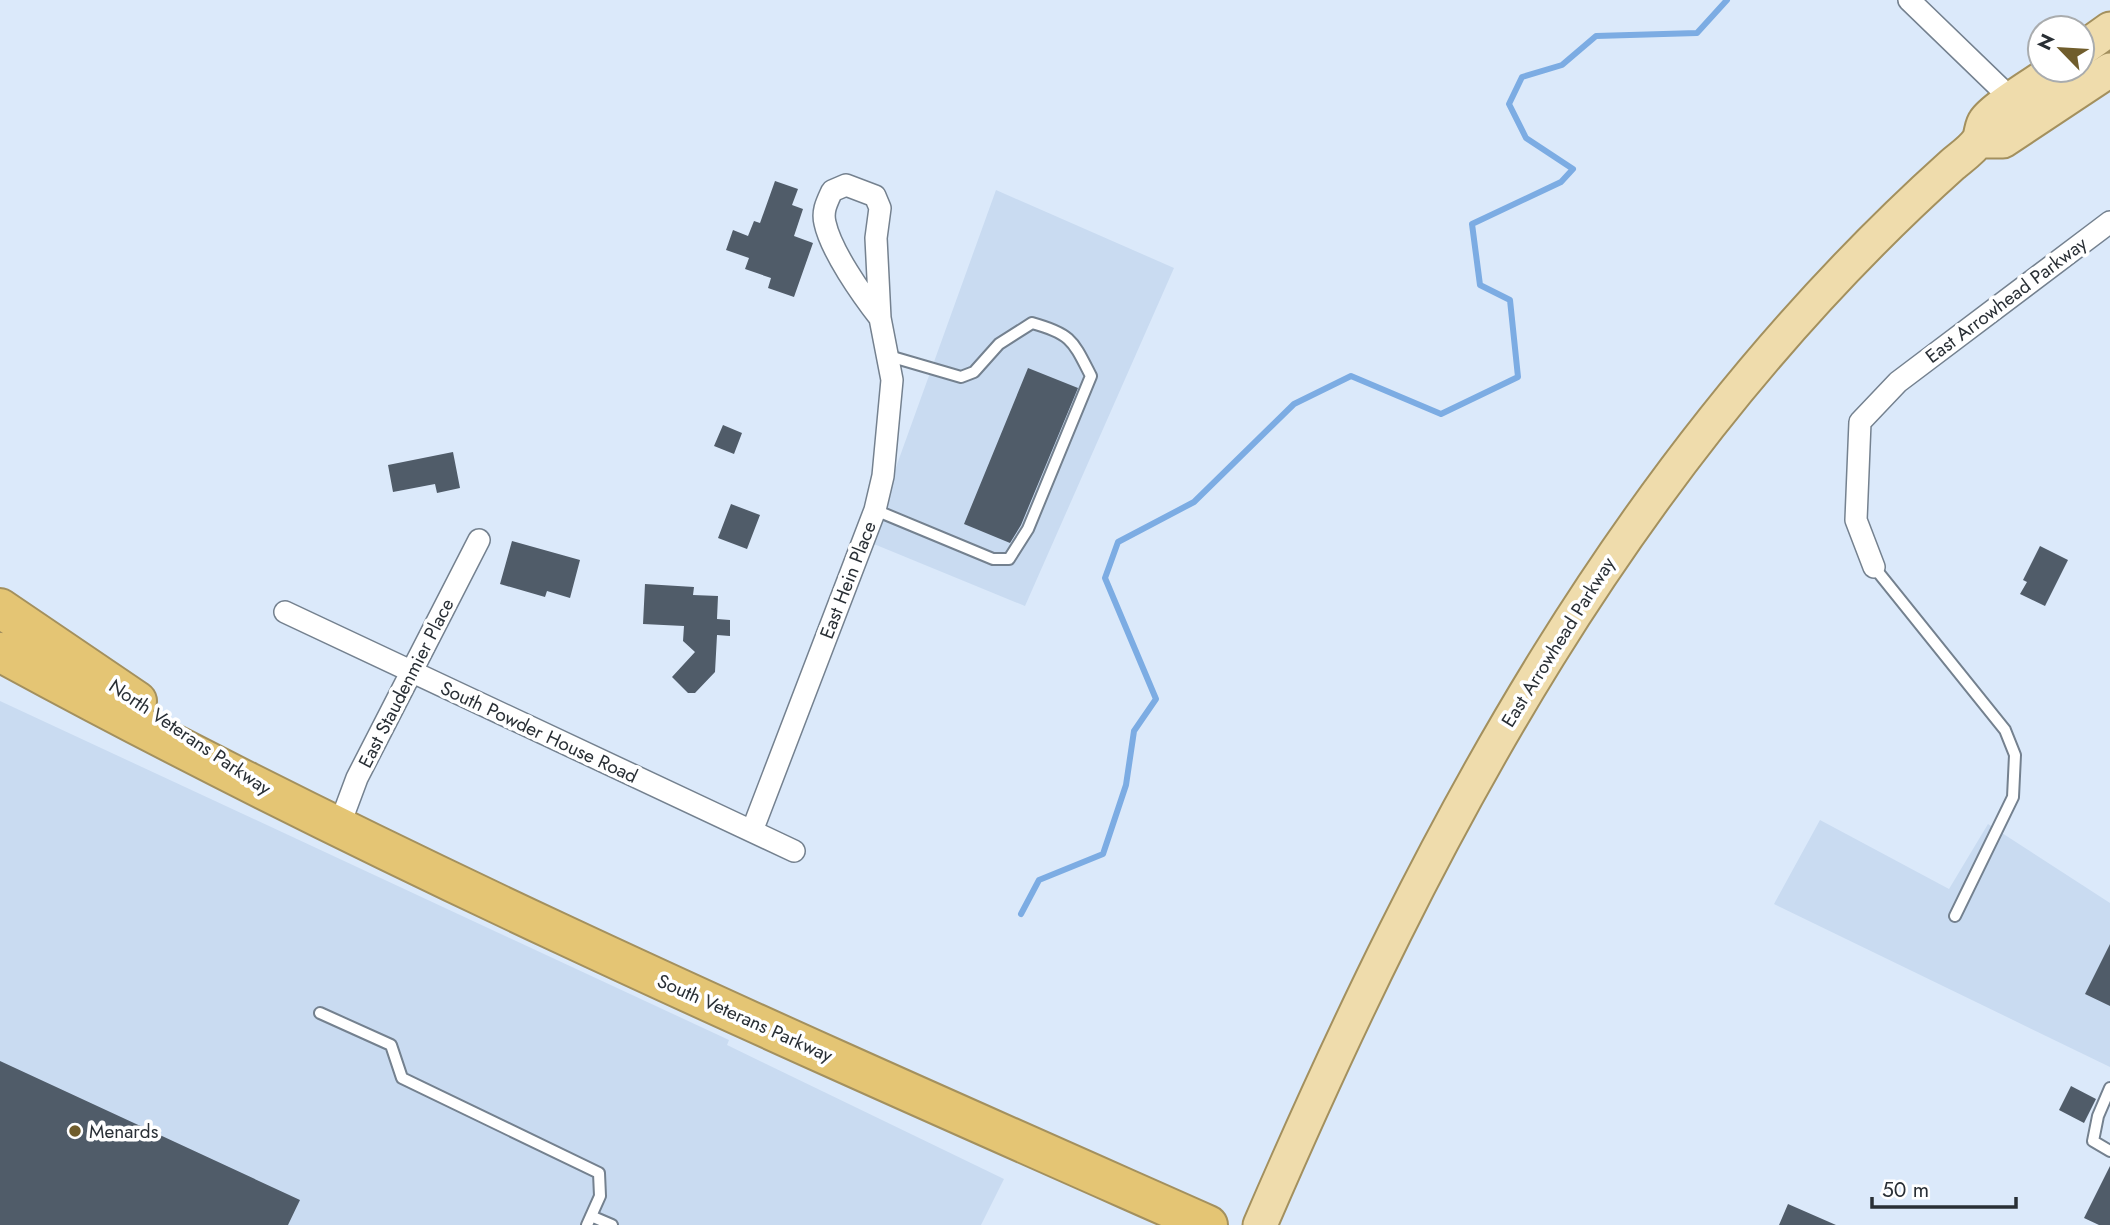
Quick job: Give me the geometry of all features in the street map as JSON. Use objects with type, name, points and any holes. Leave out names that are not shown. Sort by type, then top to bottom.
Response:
[{"type":"highway","name":"North Veterans Parkway","points":[[0,608],[286,803]]},
{"type":"highway","name":"North Veterans Parkway","points":[[0,652],[286,803]]},
{"type":"highway","name":"South Veterans Parkway","points":[[286,803],[540,926],[1208,1225]]},
{"type":"main road","name":"East Arrowhead Parkway","points":[[2019,114],[2110,70]]},
{"type":"main road","name":"East Arrowhead Parkway","points":[[1260,1225],[1401,919],[1463,797],[1609,561],[1696,440],[1779,338],[1885,225],[1978,141],[2003,141],[2019,114],[2043,84]]},
{"type":"street","points":[[1909,0],[2019,114]]},
{"type":"street","name":"East Hein Place","points":[[752,831],[875,510],[883,476],[892,380],[880,318],[876,238],[880,208],[875,196],[846,185],[832,191],[824,208],[825,223],[858,290],[880,318]]},
{"type":"street","name":"East Arrowhead Parkway","points":[[1874,567],[1856,520],[1860,422],[1898,382],[2110,222]]},
{"type":"street","name":"East Staudenmier Place","points":[[338,829],[357,778],[479,540]]},
{"type":"street","name":"South Powder House Road","points":[[285,612],[794,851]]},
{"type":"lane","points":[[875,510],[993,559],[1009,559],[1028,529],[1091,376],[1073,341],[1053,329],[1032,323],[999,344],[974,372],[961,377],[888,356]]},
{"type":"lane","points":[[1874,567],[2005,730],[2015,755],[2014,797],[1955,916]]},
{"type":"lane","points":[[320,1013],[391,1045],[402,1078],[599,1173],[600,1196],[589,1220],[612,1225]]},
{"type":"lane","points":[[2110,1088],[2098,1116],[2094,1141],[2110,1151]]},
{"type":"shaded area","points":[[996,190],[1174,268],[1025,606],[869,542]]},
{"type":"shaded area","points":[[0,701],[729,1040],[727,1045],[1004,1179],[981,1225],[0,1225]]},
{"type":"shaded area","points":[[1820,820],[1949,889],[1988,824],[2110,903],[2110,1067],[1774,904]]},
{"type":"building","points":[[775,181],[798,189],[792,205],[803,209],[794,236],[813,243],[794,297],[768,288],[771,278],[745,269],[749,258],[726,250],[733,230],[748,236],[754,221],[760,223]]},
{"type":"building","points":[[1028,368],[1078,388],[1021,525],[1010,543],[964,524]]},
{"type":"building","points":[[723,425],[742,433],[734,454],[714,446]]},
{"type":"building","points":[[453,452],[460,488],[437,493],[435,484],[393,492],[388,465]]},
{"type":"building","points":[[731,504],[760,515],[747,549],[718,538]]},
{"type":"building","points":[[512,541],[580,560],[570,598],[547,591],[545,597],[500,584]]},
{"type":"building","points":[[2040,546],[2068,560],[2045,606],[2020,594],[2027,582],[2023,580]]},
{"type":"building","points":[[645,584],[694,587],[693,595],[718,596],[717,619],[730,620],[730,636],[717,635],[715,672],[695,693],[688,693],[672,677],[695,652],[683,641],[684,626],[643,624]]},
{"type":"building","points":[[2110,944],[2110,1006],[2085,994]]},
{"type":"building","name":"Menards","points":[[0,1061],[300,1200],[288,1225],[0,1225]]},
{"type":"building","points":[[2071,1086],[2096,1099],[2084,1123],[2059,1110]]},
{"type":"building","points":[[2110,1166],[2110,1225],[2099,1225],[2084,1218]]},
{"type":"building","points":[[1788,1204],[1836,1225],[1779,1225]]},
{"type":"waterway","points":[[1021,914],[1039,880],[1103,854],[1126,785],[1134,731],[1156,699],[1105,578],[1118,542],[1194,502],[1294,404],[1351,376],[1441,414],[1518,377],[1510,300],[1480,285],[1472,224],[1561,182],[1573,169],[1526,138],[1509,104],[1522,77],[1562,65],[1596,36],[1697,33],[1727,0]]},
{"type":"place","name":"Menards","points":[[75,1131]]}]
